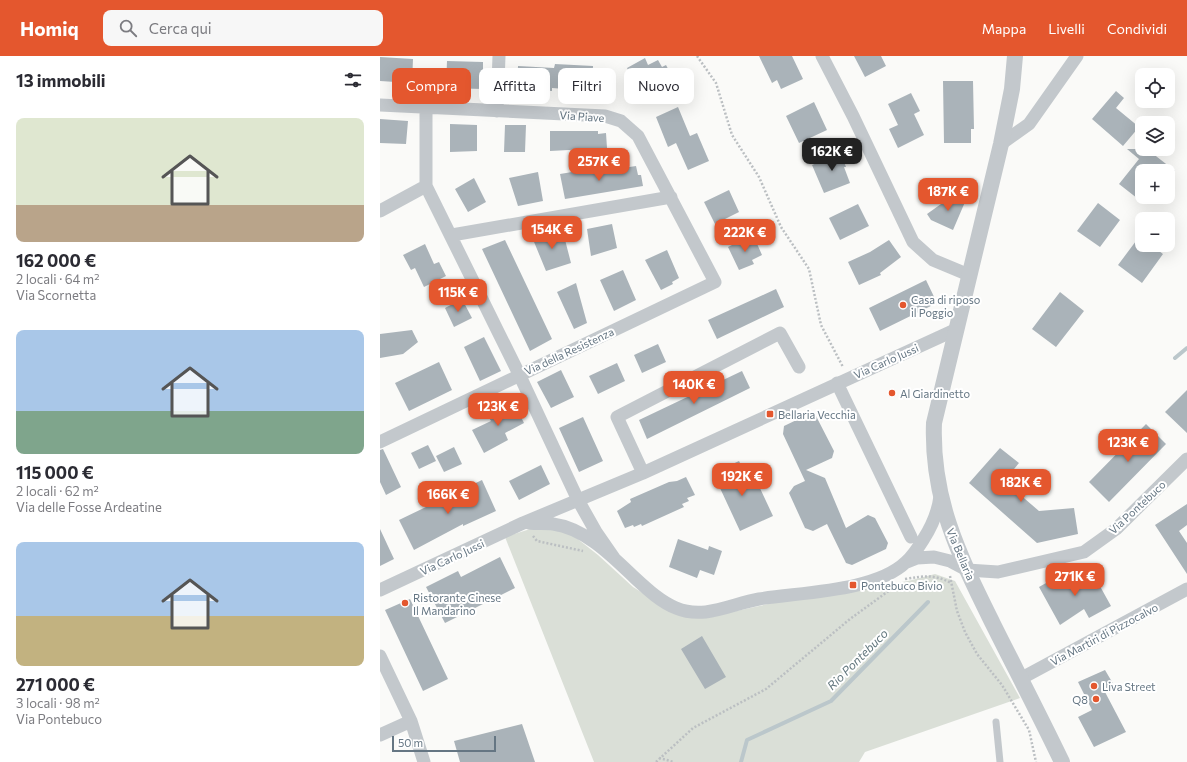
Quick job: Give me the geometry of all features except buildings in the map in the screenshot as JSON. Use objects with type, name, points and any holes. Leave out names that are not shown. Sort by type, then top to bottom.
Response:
[{"type":"street","points":[[497,111],[499,56]]},
{"type":"street","points":[[822,56],[853,116],[913,242],[933,260],[970,275]]},
{"type":"street","points":[[955,330],[970,275],[1001,144],[1012,89],[1015,56]]},
{"type":"street","points":[[1001,144],[1029,124],[1077,56]]},
{"type":"street","name":"Via Piave","points":[[380,104],[604,116],[621,122],[638,136],[715,282]]},
{"type":"street","points":[[426,107],[426,186],[519,374],[578,500]]},
{"type":"street","points":[[380,211],[426,186]]},
{"type":"street","points":[[452,236],[671,197]]},
{"type":"street","name":"Via della Resistenza","points":[[380,442],[519,374],[715,282]]},
{"type":"street","name":"Via Carlo Jussi","points":[[380,590],[523,523],[643,473],[955,330]]},
{"type":"street","name":"Via Bellaria","points":[[955,330],[934,423],[934,453],[940,496],[954,541],[967,570],[1062,762]]},
{"type":"street","points":[[643,473],[617,417],[780,333],[799,367]]},
{"type":"street","points":[[842,381],[911,537]]},
{"type":"street","name":"Via Pontebuco","points":[[967,570],[998,572],[1084,552],[1116,529],[1187,459]]},
{"type":"street","name":"Via Carlo Jussi","points":[[907,562],[931,527],[937,513],[940,496]]},
{"type":"street","name":"Via Carlo Jussi","points":[[578,500],[596,532],[614,558]]},
{"type":"street","name":"Via Carlo Jussi","points":[[523,523],[555,524],[582,534],[614,558],[662,600],[677,608],[694,612],[708,613],[755,600],[871,582],[917,558],[934,557],[950,561],[967,570]]},
{"type":"street","name":"Via Martiri di Pizzocalvo","points":[[1020,679],[1187,589]]},
{"type":"street","points":[[380,656],[412,721],[424,762]]},
{"type":"street","points":[[380,735],[412,721]]},
{"type":"lane","points":[[996,722],[1000,762]]},
{"type":"path","points":[[697,56],[716,83],[732,135],[759,176],[781,226],[809,268],[821,325],[842,381]]},
{"type":"path","points":[[523,523],[537,541],[583,551],[589,556]]},
{"type":"path","points":[[904,580],[928,575],[951,583]]},
{"type":"path","points":[[950,576],[957,611],[965,632],[977,654],[1002,685],[1029,730],[1036,762]]},
{"type":"path","points":[[656,762],[693,728],[766,689],[850,619],[898,584]]},
{"type":"path","points":[[659,758],[674,762]]},
{"type":"shaded area","points":[[546,524],[570,533],[598,555],[633,587],[659,603],[713,616],[782,601],[908,581],[935,574],[955,581],[1020,698],[865,752],[859,762],[594,762],[505,537]]},
{"type":"waterway","name":"Rio Pontebuco","points":[[1175,358],[1187,348]]},
{"type":"waterway","name":"Rio Pontebuco","points":[[741,762],[747,740],[831,701],[928,602]]},
{"type":"place","name":"Casa di riposo il Poggio","points":[[903,305]]},
{"type":"place","name":"Al Giardinetto","points":[[892,393]]},
{"type":"place","name":"Bellaria Vecchia","points":[[770,414]]},
{"type":"place","name":"Pontebuco Bivio","points":[[853,585]]},
{"type":"place","name":"Ristorante Cinese Il Mandarino","points":[[405,603]]},
{"type":"place","name":"Liva Street","points":[[1094,686]]},
{"type":"place","name":"Q8","points":[[1096,699]]}]
